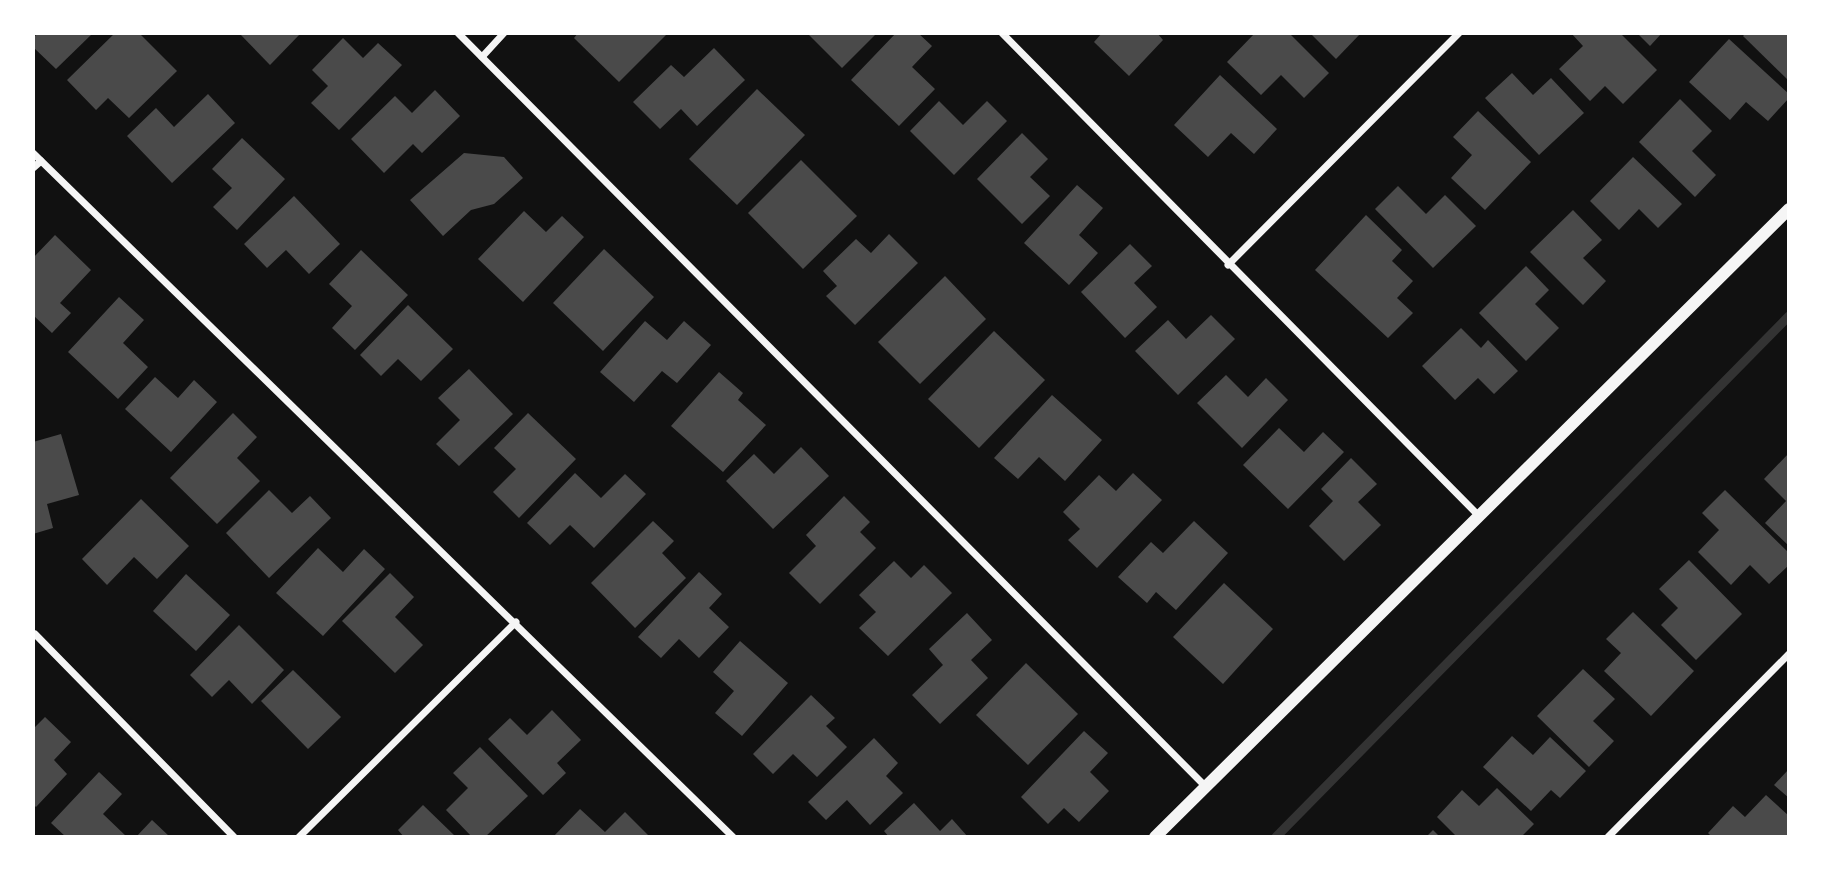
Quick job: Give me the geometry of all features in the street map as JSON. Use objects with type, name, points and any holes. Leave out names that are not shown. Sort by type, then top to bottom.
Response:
[{"type":"street","points":[[458,33],[1205,786]]},
{"type":"street","points":[[482,57],[504,33]]},
{"type":"street","points":[[1002,33],[1228,265],[1479,516]]},
{"type":"street","points":[[1228,265],[1459,33]]},
{"type":"street","points":[[33,153],[516,622],[733,837]]},
{"type":"street","points":[[33,169],[41,161]]},
{"type":"street","points":[[1155,837],[1789,209]]},
{"type":"street","points":[[299,837],[516,622]]},
{"type":"street","points":[[35,634],[233,837]]},
{"type":"street","points":[[1608,837],[1789,654]]},
{"type":"building","points":[[38,33],[93,33],[56,69],[33,47],[33,38]]},
{"type":"building","points":[[115,33],[139,33],[177,71],[129,118],[108,98],[96,110],[67,80]]},
{"type":"building","points":[[239,33],[301,33],[270,65]]},
{"type":"building","points":[[578,33],[668,33],[619,82],[574,38]]},
{"type":"building","points":[[807,33],[877,33],[842,68]]},
{"type":"building","points":[[896,33],[918,33],[932,46],[912,67],[935,89],[899,126],[851,80]]},
{"type":"building","points":[[1102,33],[1157,33],[1163,40],[1129,76],[1094,42]]},
{"type":"building","points":[[1255,33],[1289,33],[1329,73],[1304,98],[1281,75],[1261,95],[1227,62]]},
{"type":"building","points":[[1310,33],[1361,33],[1336,59]]},
{"type":"building","points":[[1571,33],[1620,33],[1657,70],[1623,104],[1605,86],[1590,101],[1559,69],[1583,46]]},
{"type":"building","points":[[1637,33],[1662,33],[1650,46]]},
{"type":"building","points":[[1746,33],[1789,33],[1789,81],[1743,36]]},
{"type":"building","points":[[343,38],[363,58],[378,43],[402,65],[339,130],[311,103],[328,86],[312,70]]},
{"type":"building","points":[[1729,39],[1789,94],[1789,98],[1768,121],[1746,102],[1730,120],[1689,82]]},
{"type":"building","points":[[714,48],[745,80],[697,126],[681,109],[660,129],[633,102],[671,65],[684,77]]},
{"type":"building","points":[[1512,73],[1533,95],[1551,78],[1584,113],[1539,155],[1485,98]]},
{"type":"building","points":[[1220,75],[1277,129],[1254,154],[1231,133],[1208,157],[1174,125]]},
{"type":"building","points":[[757,89],[805,135],[737,205],[689,159]]},
{"type":"building","points":[[435,90],[460,116],[422,153],[413,144],[384,173],[351,139],[395,96],[412,113]]},
{"type":"building","points":[[208,94],[235,123],[172,183],[127,136],[156,108],[174,127]]},
{"type":"building","points":[[1680,99],[1712,131],[1692,151],[1716,175],[1695,197],[1639,142]]},
{"type":"building","points":[[939,101],[963,125],[987,101],[1007,121],[954,175],[910,131]]},
{"type":"building","points":[[1478,111],[1531,162],[1485,210],[1451,178],[1472,155],[1453,137]]},
{"type":"building","points":[[1022,133],[1048,159],[1030,177],[1050,196],[1022,224],[977,179]]},
{"type":"building","points":[[242,138],[285,179],[237,230],[213,207],[232,188],[212,169]]},
{"type":"building","points":[[464,153],[504,157],[523,178],[494,204],[471,210],[443,236],[410,200]]},
{"type":"building","points":[[1633,157],[1682,204],[1658,228],[1639,209],[1619,230],[1590,201]]},
{"type":"building","points":[[801,160],[857,216],[803,269],[748,213]]},
{"type":"building","points":[[1077,185],[1103,208],[1079,235],[1098,253],[1069,285],[1024,243]]},
{"type":"building","points":[[1398,186],[1426,214],[1445,195],[1476,226],[1433,268],[1375,209]]},
{"type":"building","points":[[294,196],[340,244],[309,274],[286,250],[267,268],[244,244]]},
{"type":"building","points":[[1573,210],[1602,240],[1583,258],[1606,281],[1583,305],[1530,252]]},
{"type":"building","points":[[524,211],[546,232],[562,216],[584,237],[523,302],[478,259]]},
{"type":"building","points":[[1366,215],[1402,250],[1392,261],[1413,281],[1397,298],[1413,313],[1388,338],[1315,270]]},
{"type":"building","points":[[889,234],[918,263],[855,325],[826,296],[837,286],[823,271],[856,239],[871,253]]},
{"type":"building","points":[[55,235],[91,270],[60,303],[71,313],[52,333],[33,315],[33,258]]},
{"type":"building","points":[[1130,244],[1152,266],[1134,283],[1157,307],[1125,338],[1081,292]]},
{"type":"building","points":[[604,249],[654,297],[603,351],[553,303]]},
{"type":"building","points":[[361,250],[408,295],[355,350],[332,328],[352,306],[329,284]]},
{"type":"building","points":[[1526,266],[1549,290],[1535,304],[1559,328],[1526,361],[1479,313]]},
{"type":"building","points":[[945,276],[986,319],[920,384],[878,342]]},
{"type":"building","points":[[119,297],[144,320],[123,343],[148,367],[118,399],[68,352]]},
{"type":"building","points":[[408,305],[453,349],[421,381],[398,359],[381,376],[360,355]]},
{"type":"building","points":[[1211,315],[1235,339],[1178,395],[1135,351],[1168,320],[1186,339]]},
{"type":"building","points":[[645,321],[667,340],[684,321],[711,345],[677,383],[662,371],[634,402],[600,372]]},
{"type":"building","points":[[1461,328],[1481,348],[1488,340],[1518,371],[1494,394],[1478,378],[1455,400],[1422,366]]},
{"type":"building","points":[[994,331],[1045,380],[979,448],[928,399]]},
{"type":"building","points":[[469,369],[513,414],[459,466],[436,444],[460,420],[438,398]]},
{"type":"building","points":[[719,372],[743,393],[738,400],[766,425],[723,472],[671,426]]},
{"type":"building","points":[[1226,375],[1248,397],[1266,378],[1288,400],[1242,448],[1197,403]]},
{"type":"building","points":[[155,377],[178,398],[194,380],[217,402],[171,452],[125,409]]},
{"type":"building","points":[[1052,395],[1102,440],[1065,481],[1039,457],[1018,479],[994,458]]},
{"type":"building","points":[[233,413],[257,437],[237,458],[260,481],[217,524],[170,478]]},
{"type":"building","points":[[528,413],[576,459],[519,518],[493,492],[516,469],[494,448]]},
{"type":"building","points":[[1279,428],[1304,452],[1323,432],[1344,452],[1288,509],[1243,465]]},
{"type":"building","points":[[61,434],[79,495],[47,504],[53,528],[33,534],[33,442]]},
{"type":"building","points":[[801,447],[829,476],[773,529],[726,481],[754,454],[774,474]]},
{"type":"building","points":[[1789,453],[1789,546],[1765,523],[1786,501],[1764,479]]},
{"type":"building","points":[[1351,458],[1377,484],[1358,502],[1381,525],[1344,561],[1309,526],[1333,501],[1321,489]]},
{"type":"building","points":[[575,473],[601,498],[625,474],[646,494],[594,548],[570,525],[550,545],[527,523]]},
{"type":"building","points":[[1133,473],[1162,500],[1097,568],[1068,540],[1080,529],[1063,512],[1099,475],[1116,491]]},
{"type":"building","points":[[269,490],[292,513],[310,496],[331,518],[269,578],[226,533]]},
{"type":"building","points":[[1725,490],[1789,553],[1789,565],[1769,584],[1750,565],[1731,585],[1698,552],[1719,530],[1702,513]]},
{"type":"building","points":[[844,496],[870,522],[860,532],[876,548],[820,604],[789,573],[816,546],[806,535]]},
{"type":"building","points":[[141,499],[189,546],[157,579],[134,557],[107,585],[82,559]]},
{"type":"building","points":[[653,521],[674,541],[662,553],[686,578],[635,628],[591,583]]},
{"type":"building","points":[[1194,521],[1228,553],[1176,610],[1156,592],[1147,603],[1118,577],[1151,542],[1163,553]]},
{"type":"building","points":[[318,548],[343,572],[364,549],[385,569],[323,636],[276,593]]},
{"type":"building","points":[[1689,560],[1742,614],[1696,660],[1661,625],[1678,608],[1659,589]]},
{"type":"building","points":[[894,561],[911,578],[924,565],[952,593],[888,656],[859,628],[876,612],[859,595]]},
{"type":"building","points":[[699,572],[722,594],[709,608],[729,627],[699,658],[679,639],[661,658],[638,637]]},
{"type":"building","points":[[390,573],[414,597],[395,617],[423,645],[395,673],[342,621]]},
{"type":"building","points":[[186,574],[230,615],[196,651],[153,611]]},
{"type":"building","points":[[1224,583],[1273,629],[1223,684],[1173,637]]},
{"type":"building","points":[[1633,612],[1694,671],[1651,716],[1604,671],[1621,653],[1606,639]]},
{"type":"building","points":[[967,613],[992,640],[971,660],[988,678],[940,724],[912,695],[943,665],[929,649]]},
{"type":"building","points":[[239,625],[284,670],[252,704],[229,680],[212,697],[190,675]]},
{"type":"building","points":[[740,641],[788,683],[742,736],[715,713],[734,691],[713,672]]},
{"type":"building","points":[[1026,663],[1078,714],[1028,765],[976,715]]},
{"type":"building","points":[[1583,669],[1615,699],[1593,721],[1614,741],[1589,767],[1537,716]]},
{"type":"building","points":[[293,670],[341,717],[308,749],[261,701]]},
{"type":"building","points":[[811,695],[835,718],[826,726],[847,747],[817,777],[793,754],[773,774],[753,754]]},
{"type":"building","points":[[552,710],[581,740],[557,763],[566,773],[543,795],[488,739],[510,718],[527,735]]},
{"type":"building","points":[[45,717],[71,742],[54,760],[67,774],[36,807],[33,804],[33,729]]},
{"type":"building","points":[[1084,731],[1108,753],[1090,772],[1109,791],[1079,822],[1064,808],[1048,824],[1021,797]]},
{"type":"building","points":[[1512,736],[1533,755],[1550,737],[1586,771],[1560,798],[1551,790],[1531,811],[1483,767]]},
{"type":"building","points":[[874,738],[898,763],[886,776],[903,793],[870,825],[847,800],[826,820],[808,802]]},
{"type":"building","points":[[480,747],[528,796],[485,837],[472,837],[446,810],[468,788],[453,773]]},
{"type":"building","points":[[1789,769],[1789,798],[1774,785]]},
{"type":"building","points":[[99,772],[122,794],[103,814],[127,837],[66,837],[51,823]]},
{"type":"building","points":[[1497,788],[1534,824],[1521,837],[1457,837],[1437,817],[1462,790],[1479,806]]},
{"type":"building","points":[[1766,795],[1789,816],[1789,837],[1712,837],[1708,833],[1733,806],[1745,817]]},
{"type":"building","points":[[914,803],[940,831],[952,819],[968,837],[889,837],[884,831]]},
{"type":"building","points":[[423,805],[456,837],[404,837],[398,830]]},
{"type":"building","points":[[580,809],[605,832],[625,812],[650,837],[553,837]]},
{"type":"building","points":[[152,820],[170,837],[136,837]]},
{"type":"building","points":[[1433,830],[1440,837],[1426,837]]},
{"type":"waterway","points":[[1276,837],[1789,316]]}]
